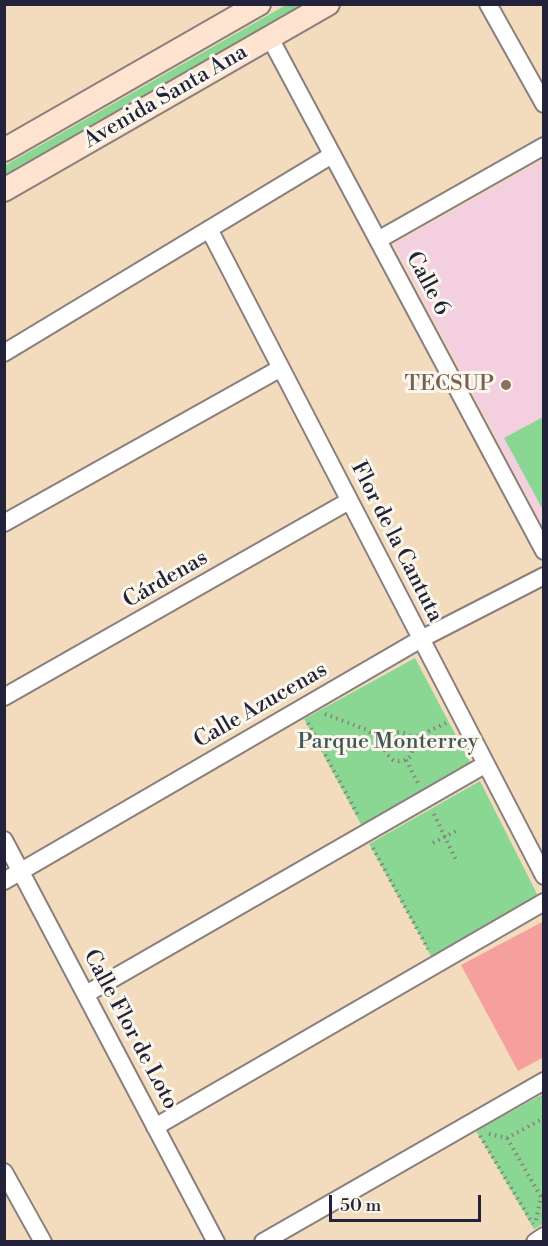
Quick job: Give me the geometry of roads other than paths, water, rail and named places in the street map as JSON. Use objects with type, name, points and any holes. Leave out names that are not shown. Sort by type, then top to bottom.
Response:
[{"type":"street","name":"Avenida Santa Ana","points":[[4,150],[259,4]]},
{"type":"street","name":"Avenida Santa Ana","points":[[4,190],[328,4]]},
{"type":"street","points":[[488,4],[543,104]]},
{"type":"street","name":"Calle 6","points":[[270,38],[543,552]]},
{"type":"street","points":[[378,240],[543,146]]},
{"type":"street","points":[[4,352],[332,154]]},
{"type":"street","name":"Flor de la Cantuta","points":[[209,229],[543,876]]},
{"type":"street","points":[[4,523],[281,368]]},
{"type":"street","name":"Cárdenas","points":[[4,697],[350,501]]},
{"type":"street","name":"Calle Azucenas","points":[[4,881],[421,639],[543,576]]},
{"type":"street","points":[[86,994],[369,839],[486,764]]},
{"type":"street","name":"Calle Flor de Loto","points":[[4,840],[216,1242]]},
{"type":"street","points":[[155,1127],[543,902]]},
{"type":"street","points":[[263,1242],[543,1081]]},
{"type":"street","points":[[4,1172],[43,1242]]},
{"type":"street","points":[[535,1242],[543,1236]]},
{"type":"place","name":"TECSUP","points":[[506,385]]},
{"type":"park label","name":"Parque Monterrey","points":[[388,743]]}]
